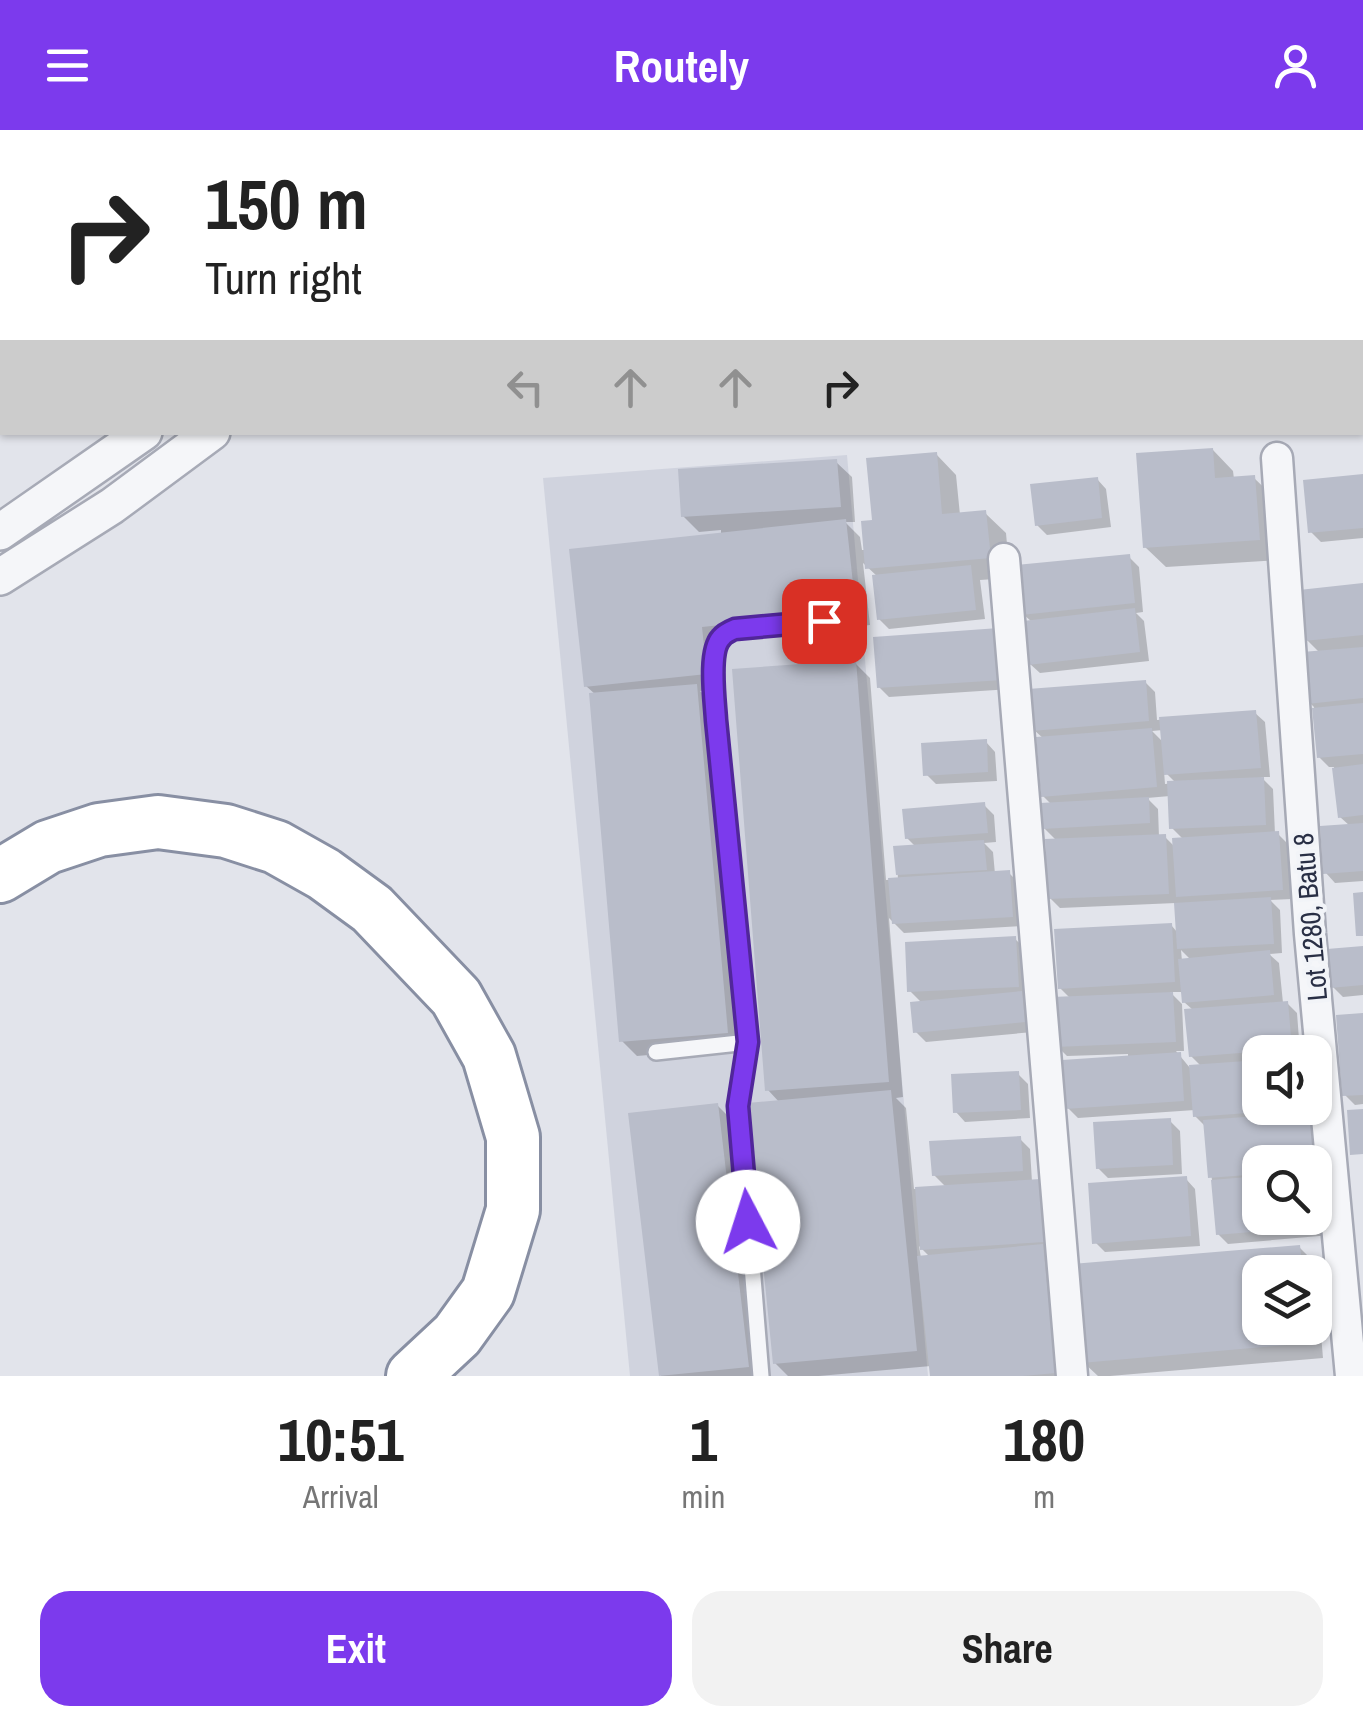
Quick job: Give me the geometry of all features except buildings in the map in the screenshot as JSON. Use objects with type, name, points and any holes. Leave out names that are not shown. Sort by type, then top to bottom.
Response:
[{"type":"highway","points":[[0,876],[48,847],[99,830],[158,822],[226,831],[276,848],[324,874],[372,909],[456,997],[489,1056],[513,1137],[513,1210],[488,1292],[458,1335],[413,1376]]},
{"type":"street","points":[[0,532],[140,435]]},
{"type":"street","points":[[0,577],[112,506],[208,435]]},
{"type":"street","name":"Lot 1280, Batu 8","points":[[1276,458],[1310,934],[1351,1376]]},
{"type":"street","points":[[1004,559],[1072,1376]]},
{"type":"lane","points":[[762,1376],[738,1106],[748,1042],[716,720],[716,648],[722,635],[735,629],[824,621]]},
{"type":"lane","points":[[656,1052],[748,1042]]},
{"type":"shaded area","points":[[847,455],[928,1376],[630,1376],[543,478]]},
{"type":"route","points":[[748,1222],[738,1106],[748,1042],[716,720],[716,648],[722,635],[735,629],[824,621]]}]
